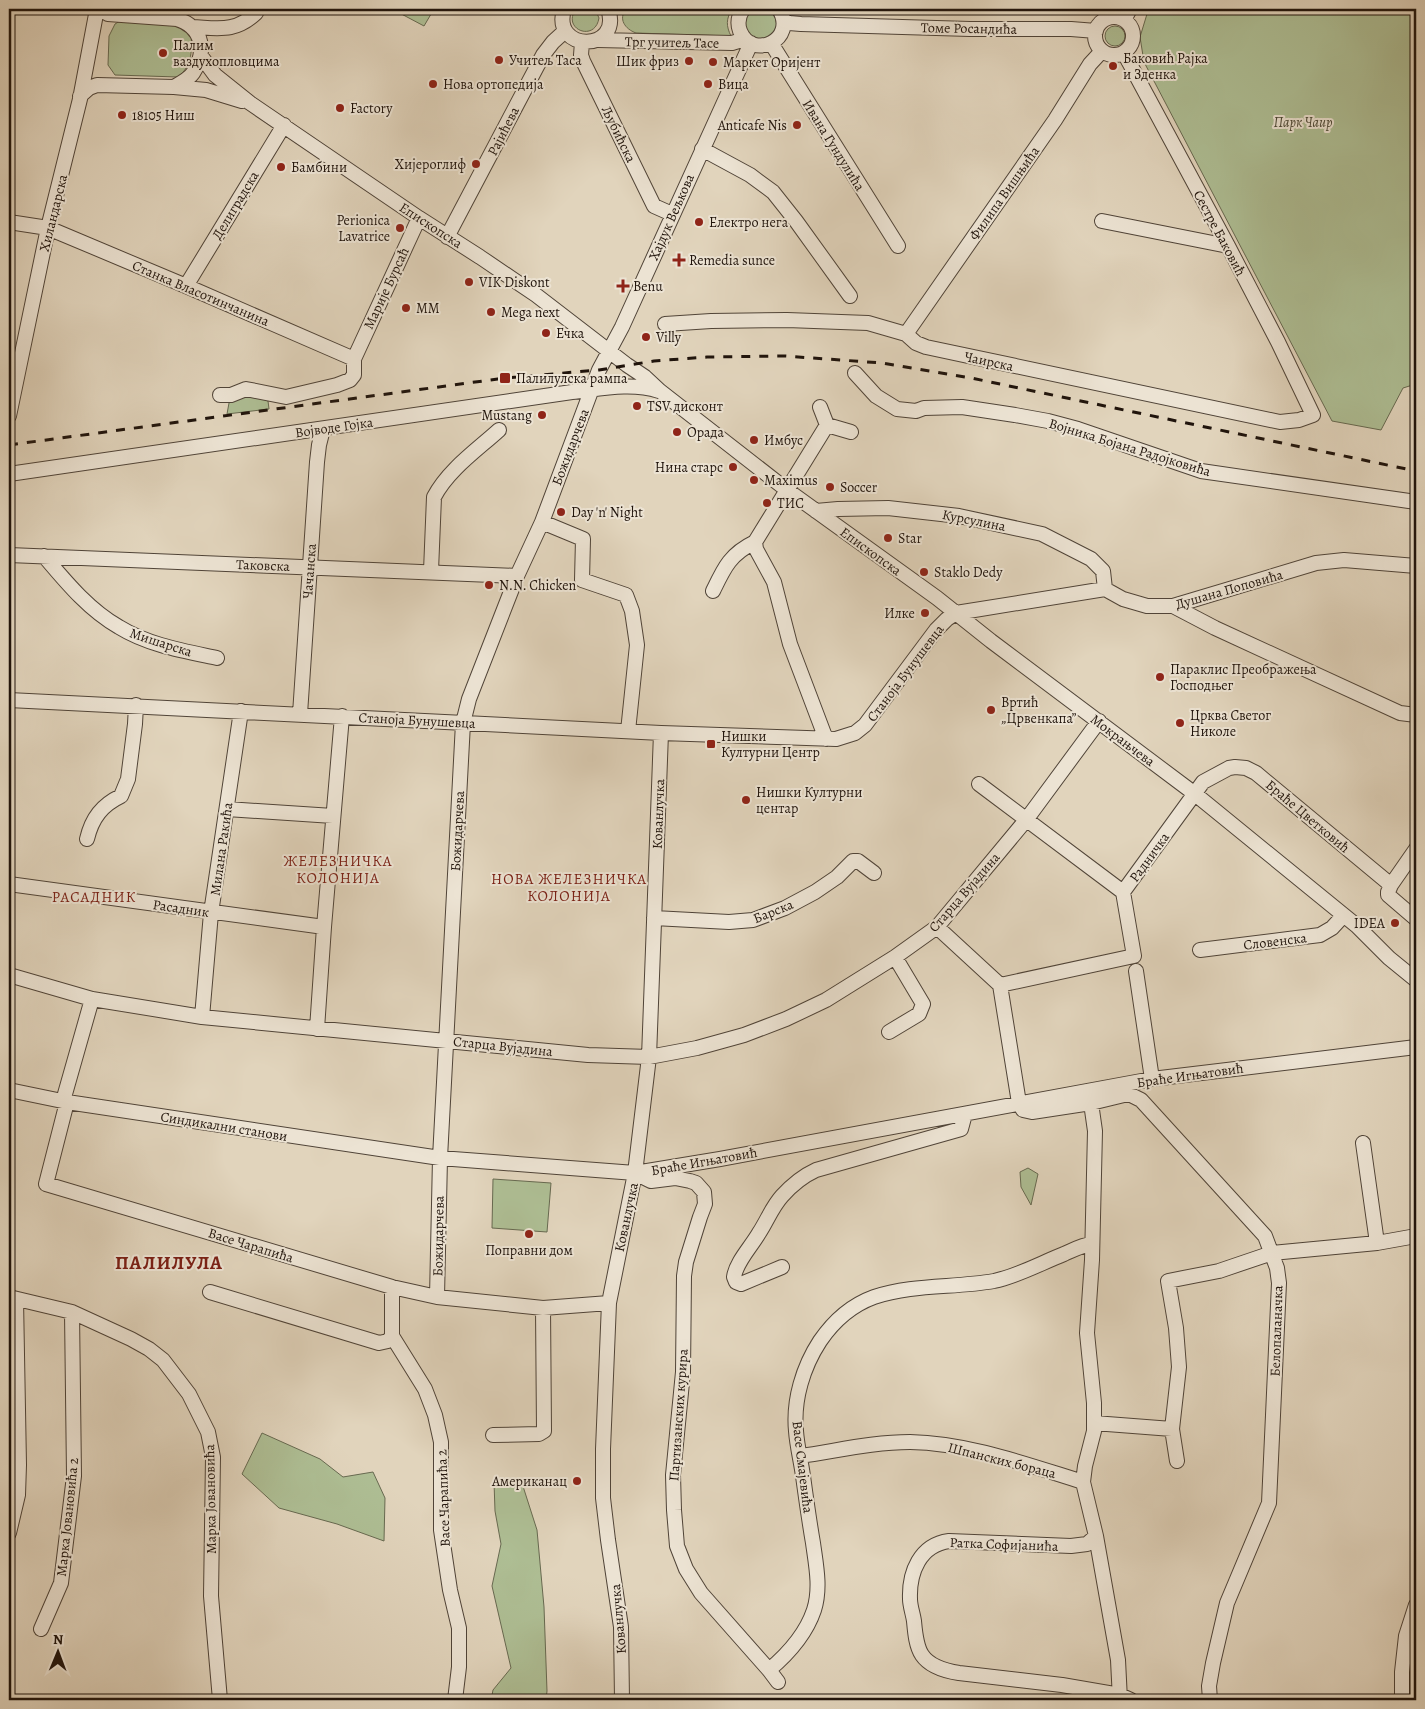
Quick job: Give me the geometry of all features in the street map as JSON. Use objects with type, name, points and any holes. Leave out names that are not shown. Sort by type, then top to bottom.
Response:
[{"type":"street","points":[[192,27],[234,28],[247,22],[256,13],[256,9]]},
{"type":"street","points":[[564,9],[562,15],[566,31],[570,36],[582,42]]},
{"type":"street","points":[[598,40],[608,30],[610,24],[611,17],[608,9]]},
{"type":"street","points":[[743,9],[738,18],[738,26],[748,41]]},
{"type":"street","points":[[771,43],[781,34],[781,14]]},
{"type":"street","name":"Томе Росандића","points":[[781,14],[789,23],[970,29],[1072,29],[1099,20]]},
{"type":"street","points":[[1127,14],[1133,39],[1128,49],[1124,53],[1112,55],[1102,50],[1096,42],[1099,20],[1127,14]]},
{"type":"street","points":[[100,15],[178,19],[185,21],[192,27],[201,39],[201,56],[193,74],[174,87]]},
{"type":"street","name":"Хиландарска","points":[[9,416],[12,389],[48,228],[100,15]]},
{"type":"street","name":"Рајићева","points":[[447,237],[543,55],[553,42],[566,31]]},
{"type":"street","name":"Трг учитељ Тасе","points":[[582,42],[598,40],[732,43],[748,41],[764,45],[771,43]]},
{"type":"street","name":"Хајдук Вељкова","points":[[592,390],[599,370],[610,351],[702,149],[748,41]]},
{"type":"street","name":"Љубићска","points":[[582,42],[581,55],[583,61],[654,206],[672,214]]},
{"type":"street","name":"Ивана Гундулића","points":[[771,43],[898,246]]},
{"type":"street","name":"Филипа Вишњића","points":[[906,334],[1055,120],[1090,64],[1102,50]]},
{"type":"street","name":"Сестре Баковић","points":[[1124,53],[1228,246],[1314,415]]},
{"type":"street","name":"Епископска","points":[[201,56],[215,75],[250,103],[536,295],[645,377],[660,391],[787,490],[956,613]]},
{"type":"street","points":[[80,96],[89,88],[97,85],[85,74]]},
{"type":"street","name":"Епископска","points":[[97,85],[174,87],[206,90],[250,103]]},
{"type":"street","name":"Делиградска","points":[[186,286],[284,125]]},
{"type":"street","points":[[702,149],[750,175],[773,192],[850,296]]},
{"type":"street","name":"Марије Бурсаћ","points":[[220,395],[231,395],[246,390],[286,397],[350,380],[354,376],[354,359],[419,218]]},
{"type":"street","points":[[1102,221],[1228,246]]},
{"type":"street","name":"Станка Власотинчанина","points":[[9,222],[48,228],[354,359]]},
{"type":"street","name":"Чаирска","points":[[665,324],[711,320],[823,320],[868,323],[906,334],[916,343],[926,347],[1280,422],[1299,420],[1314,415]]},
{"type":"street","name":"Војника Бојана Радојковића","points":[[855,373],[876,396],[897,409],[916,411],[924,408],[962,407],[1015,415],[1078,429],[1201,471],[1416,502]]},
{"type":"street","name":"Војводе Гојка","points":[[9,474],[592,390],[634,386],[660,391]]},
{"type":"street","name":"Божидарчева","points":[[437,1297],[440,1158],[463,722],[469,699],[517,576],[542,522],[592,390]]},
{"type":"street","points":[[820,408],[827,425]]},
{"type":"street","points":[[712,591],[726,564],[743,548],[755,542],[827,425]]},
{"type":"street","points":[[827,425],[851,432]]},
{"type":"street","name":"Чачанска","points":[[300,714],[319,445],[324,429]]},
{"type":"street","points":[[431,571],[434,497],[452,472],[500,430]]},
{"type":"street","name":"Курсулина","points":[[816,511],[888,508],[958,516],[1042,534],[1090,558],[1103,571],[1105,588]]},
{"type":"street","points":[[542,522],[583,540],[582,580],[626,594],[632,611],[637,645],[628,731]]},
{"type":"street","points":[[755,542],[756,548],[774,582],[790,644],[826,739]]},
{"type":"street","name":"Таковска","points":[[9,555],[517,576]]},
{"type":"street","name":"Мишарска","points":[[44,556],[84,600],[119,628],[144,639],[217,658]]},
{"type":"street","name":"Душана Поповића","points":[[1105,588],[1123,599],[1147,606],[1173,606],[1316,563],[1344,560],[1416,566]]},
{"type":"street","points":[[956,613],[1105,588]]},
{"type":"street","points":[[1173,606],[1215,628],[1400,713],[1416,715]]},
{"type":"street","name":"Мокрањчева","points":[[956,613],[1195,794],[1357,926],[1389,958],[1416,980]]},
{"type":"street","name":"Станоја Бунушевца","points":[[9,700],[661,733],[826,739],[846,737],[865,725],[936,630],[956,613]]},
{"type":"street","points":[[87,839],[90,828],[100,810],[108,802],[121,796],[128,779],[136,706]]},
{"type":"street","name":"Милана Ракића","points":[[202,1017],[212,913],[241,711]]},
{"type":"street","points":[[317,1029],[342,716]]},
{"type":"street","name":"Старца Вујадина","points":[[9,975],[92,999],[202,1017],[588,1055],[649,1057],[721,1042],[786,1019],[826,1000],[895,957],[937,927],[1026,820],[1099,721]]},
{"type":"street","name":"Кованлучка","points":[[622,1700],[621,1627],[603,1498],[603,1449],[609,1303],[635,1173],[649,1057],[661,733]]},
{"type":"street","name":"Браће Цветковић","points":[[1195,794],[1203,782],[1229,768],[1241,767],[1256,773],[1391,885],[1388,895],[1416,919]]},
{"type":"street","points":[[979,784],[1123,892]]},
{"type":"street","name":"Радничка","points":[[1000,985],[1134,956],[1123,892],[1195,794]]},
{"type":"street","points":[[226,809],[334,816]]},
{"type":"street","points":[[1391,885],[1416,849]]},
{"type":"street","name":"Барска","points":[[654,918],[729,922],[753,920],[785,908],[815,892],[837,877],[853,861],[858,861],[874,873]]},
{"type":"street","name":"Расадник","points":[[9,884],[324,927]]},
{"type":"street","name":"Словенска","points":[[1200,950],[1320,935],[1332,928],[1343,916]]},
{"type":"street","points":[[937,927],[1000,985],[1019,1103]]},
{"type":"street","points":[[889,1032],[920,1014],[924,1004],[895,957]]},
{"type":"street","points":[[1136,971],[1152,1079]]},
{"type":"street","points":[[66,1098],[92,999]]},
{"type":"street","name":"Браће Игњатовић","points":[[440,1158],[635,1173],[1152,1079],[1416,1047]]},
{"type":"street","name":"Синдикални станови","points":[[9,1090],[440,1158]]},
{"type":"street","name":"Белопаланачка","points":[[1019,1103],[1023,1110],[1032,1112],[1124,1095],[1130,1095],[1141,1100],[1264,1236],[1277,1268],[1279,1283],[1269,1503],[1227,1603],[1213,1663],[1209,1686],[1210,1700]]},
{"type":"street","name":"Васе Чарапића","points":[[66,1098],[46,1184],[392,1287],[437,1297],[544,1308],[609,1303]]},
{"type":"street","name":"Ратка Софијанића","points":[[1091,1102],[1095,1131],[1087,1333],[1094,1403],[1094,1431],[1083,1482],[1096,1536],[1124,1698],[1062,1685],[943,1670],[928,1662],[922,1654],[916,1637],[910,1597],[915,1566],[921,1557],[935,1544],[949,1541],[1071,1546],[1087,1544],[1096,1536]]},
{"type":"street","points":[[782,1267],[741,1284],[736,1282],[734,1278],[737,1268],[771,1212],[782,1196],[804,1176],[816,1170],[961,1129],[965,1114]]},
{"type":"street","points":[[1363,1143],[1377,1243]]},
{"type":"street","name":"Партизанских курира","points":[[635,1173],[651,1181],[675,1178],[690,1181],[696,1183],[704,1192],[705,1204],[686,1262],[684,1276],[683,1372],[673,1475],[678,1546],[686,1569],[701,1592],[778,1682]]},
{"type":"street","points":[[1177,1461],[1172,1429],[1179,1368],[1176,1328],[1168,1282],[1219,1271],[1272,1253],[1377,1243],[1416,1236]]},
{"type":"street","name":"Васе Смајевића","points":[[769,1670],[783,1657],[807,1626],[817,1597],[816,1558],[796,1430],[797,1403],[802,1377],[811,1355],[830,1328],[839,1318],[874,1297],[909,1290],[1001,1280],[1092,1244]]},
{"type":"street","points":[[210,1292],[379,1343],[388,1341],[392,1336],[392,1287]]},
{"type":"street","points":[[9,1533],[18,1495],[19,1465],[12,1298]]},
{"type":"street","name":"Марка Јовановића","points":[[12,1298],[72,1312],[131,1340],[163,1360],[189,1394],[208,1432],[213,1457],[211,1596],[220,1700]]},
{"type":"street","points":[[493,1435],[540,1434],[544,1431],[544,1308]]},
{"type":"street","name":"Марка Јовановића 2","points":[[41,1629],[61,1583],[74,1476],[72,1312]]},
{"type":"street","name":"Васе Чарапића 2","points":[[392,1336],[425,1388],[435,1415],[441,1442],[441,1530],[450,1590],[459,1628],[459,1667],[455,1700]]},
{"type":"street","points":[[1094,1423],[1172,1429]]},
{"type":"street","name":"Шпанских бораца","points":[[800,1456],[861,1446],[909,1442],[944,1445],[1010,1459],[1083,1482]]},
{"type":"street","points":[[1402,1700],[1402,1672],[1406,1636],[1416,1605]]},
{"type":"green space","points":[[392,9],[434,9],[424,26]]},
{"type":"green space","points":[[576,9],[595,9],[599,18],[592,30],[580,30],[576,27],[573,22],[573,16]]},
{"type":"green space","points":[[626,9],[732,9],[727,22],[731,36],[636,33],[624,23],[623,16]]},
{"type":"green space","points":[[747,9],[776,10],[777,34],[760,42],[744,33]]},
{"type":"green space","name":"Парк Чаир","points":[[1151,9],[1416,9],[1416,384],[1403,388],[1381,430],[1332,421],[1144,62],[1140,37],[1147,14]]},
{"type":"green space","points":[[120,21],[178,23],[191,31],[192,44],[189,62],[183,72],[178,77],[115,75],[108,65],[109,36],[115,24]]},
{"type":"green space","points":[[1115,26],[1122,29],[1125,36],[1122,43],[1115,46],[1108,43],[1105,36],[1108,29]]},
{"type":"green space","points":[[239,396],[259,396],[268,401],[269,409],[227,414],[229,403]]},
{"type":"green space","points":[[1028,1168],[1038,1174],[1031,1205],[1021,1187],[1020,1172]]},
{"type":"green space","points":[[493,1179],[551,1183],[547,1232],[492,1228]]},
{"type":"green space","points":[[262,1433],[320,1459],[343,1477],[373,1472],[385,1498],[384,1541],[337,1524],[279,1508],[242,1474]]},
{"type":"green space","points":[[521,1480],[537,1530],[544,1607],[546,1700],[491,1700],[493,1690],[511,1668],[492,1586],[501,1544],[495,1511],[494,1482]]},
{"type":"railway","points":[[9,445],[505,378],[599,370],[654,361],[707,357],[785,356],[882,363],[971,378],[1416,471]]},
{"type":"place","name":"Палим ваздухопловцима","points":[[163,53]]},
{"type":"place","name":"Учитељ Таса","points":[[499,60]]},
{"type":"place","name":"Шик фриз","points":[[689,61]]},
{"type":"place","name":"Маркет Оријент","points":[[713,62]]},
{"type":"place","name":"Баковић Рајка и Зденка","points":[[1113,66]]},
{"type":"place","name":"Нова ортопедија","points":[[433,84]]},
{"type":"place","name":"Вица","points":[[708,84]]},
{"type":"place","name":"Factory","points":[[340,108]]},
{"type":"place","name":"18105 Ниш","points":[[122,115]]},
{"type":"place","name":"Anticafe Nis","points":[[797,125]]},
{"type":"place","name":"Хијероглиф","points":[[476,164]]},
{"type":"place","name":"Бамбини","points":[[281,167]]},
{"type":"place","name":"Електро нега","points":[[699,222]]},
{"type":"place","name":"Perionica Lavatrice","points":[[400,228]]},
{"type":"place","name":"Remedia sunce","points":[[679,260]]},
{"type":"place","name":"VIK Diskont","points":[[469,282]]},
{"type":"place","name":"Benu","points":[[623,286]]},
{"type":"place","name":"ММ","points":[[406,308]]},
{"type":"place","name":"Mega next","points":[[491,312]]},
{"type":"place","name":"Ечка","points":[[546,333]]},
{"type":"place","name":"Villy","points":[[646,337]]},
{"type":"place","name":"Палилулска рампа","points":[[505,378]]},
{"type":"place","name":"TSV дисконт","points":[[637,406]]},
{"type":"place","name":"Mustang","points":[[542,415]]},
{"type":"place","name":"Орада","points":[[677,432]]},
{"type":"place","name":"Имбус","points":[[754,440]]},
{"type":"place","name":"Нина старс","points":[[733,467]]},
{"type":"place","name":"Maximus","points":[[754,480]]},
{"type":"place","name":"Soccer","points":[[830,487]]},
{"type":"place","name":"ТИС","points":[[767,503]]},
{"type":"place","name":"Day 'n' Night","points":[[561,512]]},
{"type":"place","name":"Star","points":[[888,538]]},
{"type":"place","name":"Staklo Dedy","points":[[924,572]]},
{"type":"place","name":"N.N. Chicken","points":[[489,585]]},
{"type":"place","name":"Илке","points":[[925,613]]},
{"type":"place","name":"Параклис Преображења Господњег","points":[[1160,677]]},
{"type":"place","name":"Вртић „Црвенкапа”","points":[[991,710]]},
{"type":"place","name":"Црква Светог Николе","points":[[1180,723]]},
{"type":"place","name":"Нишки Културни Центр","points":[[711,744]]},
{"type":"place","name":"Нишки Културни центар","points":[[746,800]]},
{"type":"place","name":"IDEA","points":[[1395,923]]},
{"type":"place","name":"Поправни дом","points":[[529,1234]]},
{"type":"place","name":"Американац","points":[[577,1481]]},
{"type":"district","name":"ЖЕЛЕЗНИЧКА КОЛОНИЈА","points":[[338,870]]},
{"type":"district","name":"НОВА ЖЕЛЕЗНИЧКА КОЛОНИЈА","points":[[569,888]]},
{"type":"district","name":"РАСАДНИК","points":[[94,897]]},
{"type":"district","name":"ПАЛИЛУЛА","points":[[169,1262]]}]
